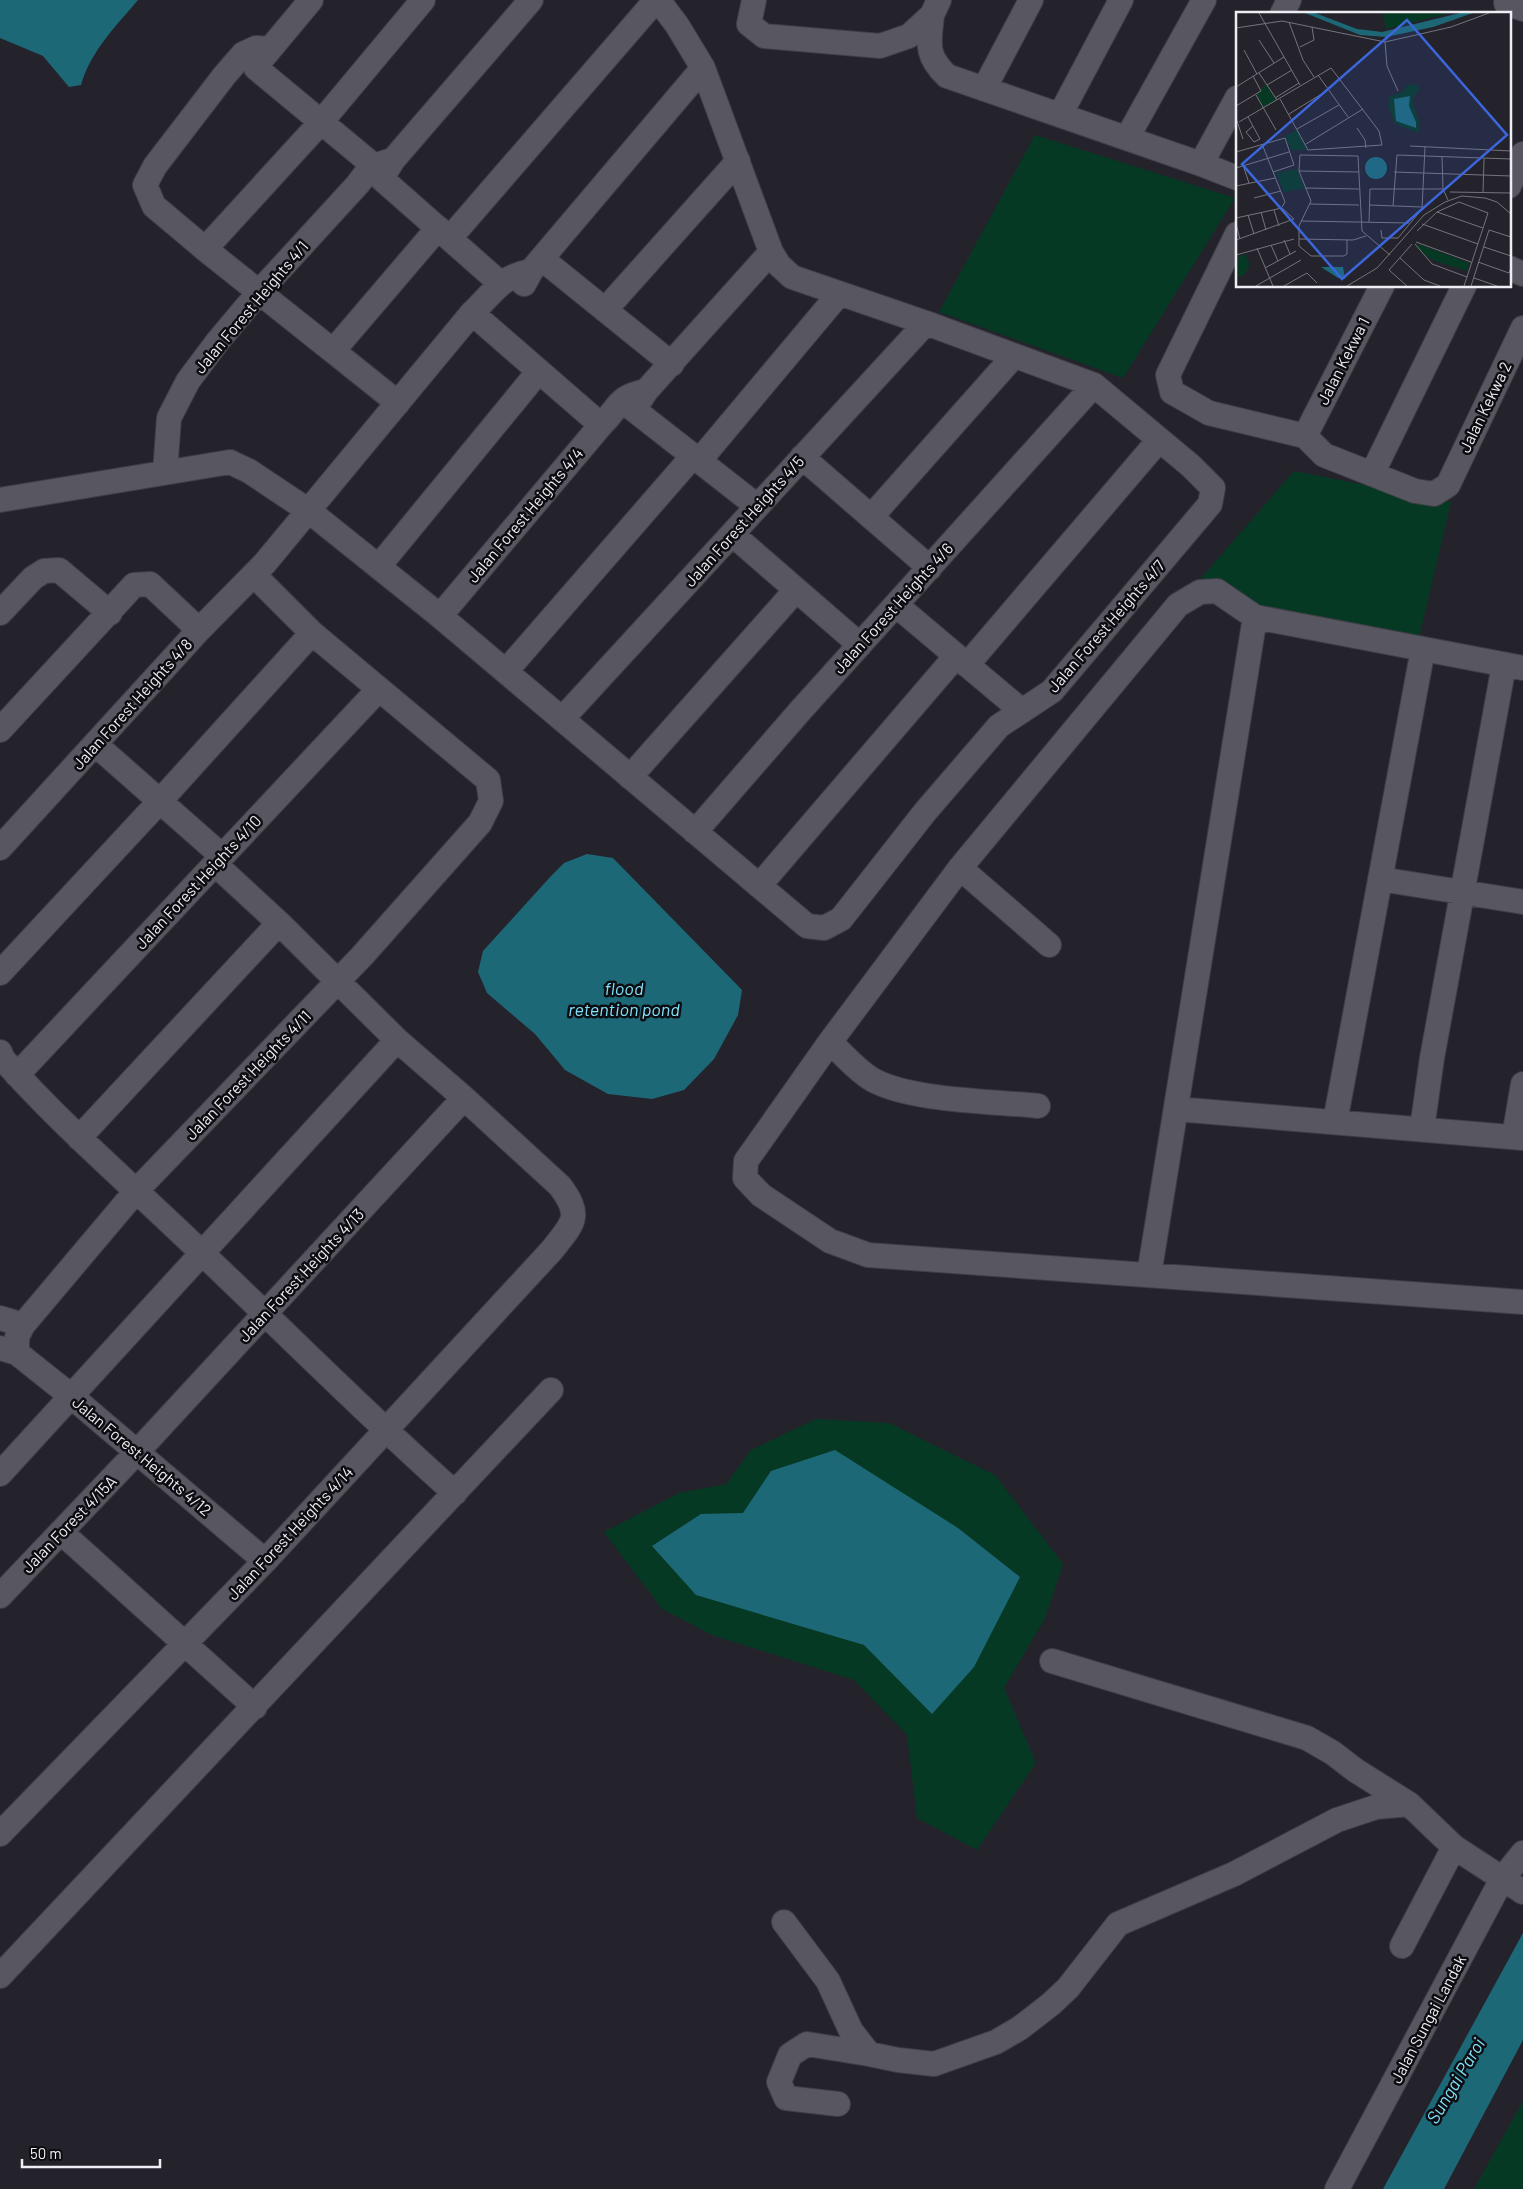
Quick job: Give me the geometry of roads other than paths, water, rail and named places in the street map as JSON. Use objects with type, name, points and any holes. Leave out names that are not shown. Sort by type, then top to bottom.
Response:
[{"type":"street","points":[[224,76],[244,75],[256,68],[269,49],[311,0]]},
{"type":"street","points":[[205,249],[322,121],[423,0]]},
{"type":"street","name":"Jalan Forest Heights 4/1","points":[[165,472],[169,418],[188,381],[218,341],[358,184],[383,168],[531,0]]},
{"type":"street","points":[[0,500],[230,462],[249,471],[309,511],[379,566],[759,886],[1159,440],[1094,385],[926,323],[792,277],[779,265],[771,252],[703,68],[677,24],[657,0],[333,352]]},
{"type":"street","points":[[754,0],[749,24],[764,36],[880,46],[909,36],[935,8]]},
{"type":"street","points":[[984,88],[1032,0]]},
{"type":"street","points":[[1060,115],[1121,0]]},
{"type":"street","points":[[1128,138],[1204,0]]},
{"type":"street","points":[[1283,12],[1290,0]]},
{"type":"street","points":[[935,8],[929,45],[934,64],[947,76],[1128,138],[1236,178]]},
{"type":"street","points":[[269,49],[256,48],[243,54],[154,166],[146,185],[154,206],[398,403]]},
{"type":"street","points":[[256,68],[383,168],[444,233],[539,371],[623,410],[696,459],[757,506]]},
{"type":"street","points":[[487,298],[509,295],[523,287],[537,265],[703,68]]},
{"type":"street","points":[[1201,164],[1236,100]]},
{"type":"street","points":[[1510,184],[1523,154]]},
{"type":"street","points":[[605,310],[738,161]]},
{"type":"street","points":[[1236,236],[1168,375],[1172,392],[1209,413],[1305,436],[1324,455],[1372,474],[1463,288]]},
{"type":"street","name":"Jalan Forest Heights 4/4","points":[[440,616],[623,410],[672,364],[771,252]]},
{"type":"street","points":[[537,265],[605,310],[672,364]]},
{"type":"street","points":[[1510,268],[1523,274]]},
{"type":"street","name":"Jalan Kekwa 1","points":[[1305,436],[1381,288]]},
{"type":"street","points":[[506,671],[696,459],[840,294]]},
{"type":"street","name":"Jalan Forest Heights 4/8","points":[[0,848],[199,630],[260,569],[487,298]]},
{"type":"street","name":"Jalan Forest Heights 4/5","points":[[562,719],[926,323]]},
{"type":"street","name":"Jalan Kekwa 2","points":[[1372,474],[1415,491],[1434,494],[1448,485],[1523,328]]},
{"type":"street","points":[[871,517],[1014,356]]},
{"type":"street","points":[[379,566],[539,371]]},
{"type":"street","name":"Jalan Forest Heights 4/6","points":[[695,832],[800,711],[1094,385]]},
{"type":"street","name":"Jalan Forest Heights 4/7","points":[[759,886],[807,926],[824,928],[840,919],[925,812],[999,726],[1052,691],[1210,504],[1213,488],[1191,466],[1159,440]]},
{"type":"street","points":[[802,458],[930,568]]},
{"type":"street","points":[[732,534],[860,645]]},
{"type":"street","points":[[260,569],[312,633],[379,689]]},
{"type":"street","points":[[0,613],[33,578],[44,571],[59,570],[110,613]]},
{"type":"street","points":[[0,730],[134,585],[150,584],[199,630]]},
{"type":"street","points":[[630,777],[796,590]]},
{"type":"street","points":[[1422,1129],[1432,1058],[1462,893],[1514,666],[1255,617],[1217,591],[1200,592],[1178,605],[960,868],[830,1042],[746,1161],[745,1178],[761,1195],[830,1241],[868,1255],[1523,1302]]},
{"type":"street","points":[[896,605],[1022,711]]},
{"type":"street","points":[[1149,1275],[1255,617]]},
{"type":"street","points":[[0,972],[160,801],[312,633]]},
{"type":"street","points":[[1335,1122],[1423,649]]},
{"type":"street","name":"Jalan Forest Heights 4/11","points":[[8,1351],[23,1324],[136,1191],[362,956],[480,823],[491,801],[488,780],[379,689]]},
{"type":"street","name":"Jalan Forest Heights 4/10","points":[[17,1075],[379,689]]},
{"type":"street","points":[[95,744],[160,801],[397,1040],[464,1098]]},
{"type":"street","points":[[960,868],[1049,945]]},
{"type":"street","points":[[1380,879],[1523,902]]},
{"type":"street","points":[[79,1138],[279,922]]},
{"type":"street","points":[[0,1474],[397,1040]]},
{"type":"street","points":[[830,1042],[871,1079],[891,1089],[930,1096],[1038,1106]]},
{"type":"street","points":[[0,1052],[3,1059],[17,1075],[79,1138],[265,1313],[386,1432],[456,1493]]},
{"type":"street","points":[[1176,1109],[1518,1138],[1523,1084]]},
{"type":"street","name":"Jalan Forest Heights 4/14","points":[[0,1834],[265,1561],[386,1432],[552,1250],[572,1225],[574,1214],[571,1201],[560,1186],[464,1098]]},
{"type":"street","name":"Jalan Forest Heights 4/13","points":[[137,1452],[464,1098]]},
{"type":"street","points":[[0,1318],[23,1324]]},
{"type":"street","name":"Jalan Forest Heights 4/12","points":[[8,1351],[71,1396],[265,1561]]},
{"type":"street","points":[[0,1976],[255,1707],[551,1390]]},
{"type":"street","name":"Jalan Forest 4/15A","points":[[0,1596],[137,1452]]},
{"type":"street","points":[[61,1532],[255,1707]]},
{"type":"street","points":[[1052,1661],[1307,1738],[1333,1753],[1355,1770],[1409,1804],[1454,1847],[1523,1892]]},
{"type":"street","points":[[838,2104],[786,2098],[779,2082],[790,2055],[807,2044],[898,2060],[934,2064],[996,2042],[1020,2028],[1068,1988],[1118,1924],[1234,1874],[1337,1820],[1376,1807],[1409,1804]]},
{"type":"street","points":[[1402,1946],[1454,1847]]},
{"type":"street","name":"Jalan Sungai Landak","points":[[1337,2189],[1502,1879],[1523,1853]]},
{"type":"street","points":[[784,1922],[828,1982],[851,2032],[869,2054]]},
{"type":"water","points":[[0,0],[138,0],[97,50],[81,85],[69,87],[43,56],[0,38]]},
{"type":"water","name":"flood retention pond","points":[[587,854],[613,858],[742,990],[738,1015],[714,1059],[684,1090],[652,1099],[608,1094],[565,1070],[535,1034],[487,993],[478,972],[483,951],[551,876],[564,863]]},
{"type":"water","points":[[835,1450],[958,1528],[1020,1577],[974,1667],[932,1714],[864,1645],[696,1595],[652,1546],[701,1514],[743,1513],[771,1471]]},
{"type":"water","name":"Sungai Paroi","points":[[1523,1933],[1523,2040],[1444,2189],[1383,2189]]}]
